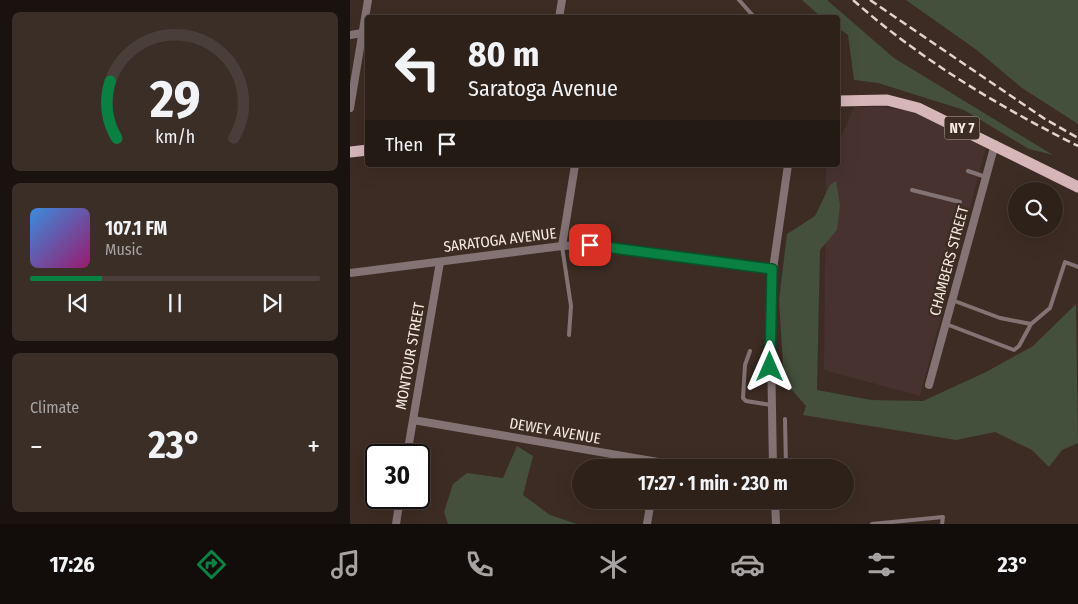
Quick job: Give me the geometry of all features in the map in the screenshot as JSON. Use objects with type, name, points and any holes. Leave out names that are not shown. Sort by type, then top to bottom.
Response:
[{"type":"main road","name":"NY 7","points":[[840,101],[900,102],[947,120],[1078,187]]},
{"type":"main road","points":[[350,152],[365,150]]},
{"type":"street","points":[[365,15],[368,0]]},
{"type":"street","points":[[560,15],[562,0]]},
{"type":"street","points":[[350,108],[365,16]]},
{"type":"street","points":[[350,35],[362,33]]},
{"type":"street","name":"CHAMBERS STREET","points":[[929,385],[995,144]]},
{"type":"street","points":[[562,246],[575,167]]},
{"type":"street","points":[[773,459],[771,405],[772,269],[788,167]]},
{"type":"street","name":"SARATOGA AVENUE","points":[[350,273],[562,246],[590,245],[772,269]]},
{"type":"street","name":"MONTOUR STREET","points":[[409,444],[440,262]]},
{"type":"street","name":"DEWEY AVENUE","points":[[413,420],[628,459]]},
{"type":"street","points":[[396,524],[398,509]]},
{"type":"street","points":[[647,524],[649,509]]},
{"type":"street","points":[[775,509],[776,524]]},
{"type":"lane","points":[[739,0],[752,15]]},
{"type":"lane","points":[[968,171],[986,177]]},
{"type":"lane","points":[[912,190],[960,202]]},
{"type":"lane","points":[[562,246],[571,306],[569,335]]},
{"type":"lane","points":[[946,324],[1014,350],[1019,346],[1031,324],[1050,308],[1065,262],[1078,266]]},
{"type":"lane","points":[[952,300],[1000,318],[1031,324]]},
{"type":"lane","points":[[750,350],[745,364],[743,398],[746,401],[771,405]]},
{"type":"lane","points":[[785,420],[786,459]]},
{"type":"lane","points":[[872,524],[943,517],[942,524]]},
{"type":"shaded area","points":[[854,107],[881,107],[906,110],[986,147],[920,396],[824,370],[826,171],[828,167],[840,167],[840,139]]},
{"type":"green space","points":[[802,0],[827,0],[894,58],[1053,155],[1029,149],[964,110],[878,83],[854,80],[848,35],[840,29],[840,15],[819,15]]},
{"type":"green space","points":[[906,0],[1078,0],[1078,124],[1022,88],[978,51]]},
{"type":"green space","points":[[836,181],[840,205],[837,230],[820,250],[817,390],[871,400],[923,401],[986,372],[1033,346],[1076,304],[1078,443],[1062,450],[1049,467],[1032,450],[995,432],[956,440],[803,415],[806,406],[784,381],[779,300],[787,234],[815,216],[830,185]]},
{"type":"green space","points":[[517,446],[533,456],[523,495],[550,515],[577,524],[448,524],[444,512],[453,484],[467,473],[503,478]]},
{"type":"railway","points":[[853,0],[933,62],[1019,115],[1078,146]]},
{"type":"railway","points":[[870,0],[1045,119],[1078,138]]},
{"type":"route","points":[[590,245],[772,269],[770,290],[770,367]]}]
